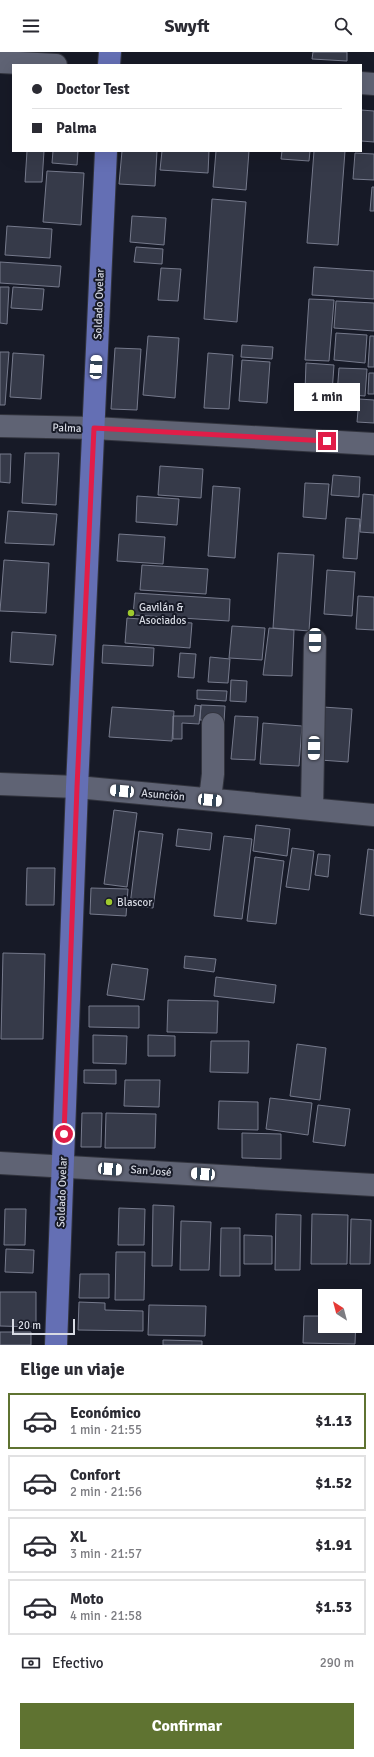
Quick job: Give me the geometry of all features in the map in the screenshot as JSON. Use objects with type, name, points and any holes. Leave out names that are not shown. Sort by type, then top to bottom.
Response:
[{"type":"main road","points":[[109,64],[110,52]]},
{"type":"main road","name":"Soldado Ovelar","points":[[56,1345],[77,787],[106,152]]},
{"type":"street","points":[[0,62],[37,64]]},
{"type":"street","points":[[362,83],[374,84]]},
{"type":"street","name":"Palma","points":[[0,426],[94,428],[374,444]]},
{"type":"street","points":[[312,809],[315,640]]},
{"type":"street","points":[[210,800],[214,774],[213,724]]},
{"type":"street","name":"Asunción","points":[[0,784],[77,787],[374,815]]},
{"type":"street","name":"San José","points":[[0,1162],[374,1184]]},
{"type":"building","points":[[313,52],[347,52],[347,61],[312,59]]},
{"type":"building","points":[[362,110],[374,111],[374,142],[362,141]]},
{"type":"building","points":[[27,152],[44,152],[42,182],[25,182]]},
{"type":"building","points":[[53,152],[78,152],[77,165],[52,163]]},
{"type":"building","points":[[122,152],[157,152],[155,186],[119,184]]},
{"type":"building","points":[[162,152],[209,152],[208,173],[160,170]]},
{"type":"building","points":[[216,152],[249,152],[246,190],[213,187]]},
{"type":"building","points":[[282,152],[310,152],[309,161],[281,159]]},
{"type":"building","points":[[314,152],[345,152],[338,245],[307,243]]},
{"type":"building","points":[[355,153],[374,154],[374,180],[353,179]]},
{"type":"building","points":[[47,171],[84,173],[81,225],[43,222]]},
{"type":"building","points":[[372,187],[374,187],[374,211],[370,211]]},
{"type":"building","points":[[212,199],[246,202],[237,322],[204,319]]},
{"type":"building","points":[[132,216],[166,218],[164,245],[130,242]]},
{"type":"building","points":[[7,226],[52,229],[50,258],[5,255]]},
{"type":"building","points":[[136,247],[163,249],[162,264],[134,262]]},
{"type":"building","points":[[0,262],[61,266],[59,287],[0,283]]},
{"type":"building","points":[[314,267],[374,271],[374,299],[312,295]]},
{"type":"building","points":[[161,268],[181,269],[178,301],[158,300]]},
{"type":"building","points":[[0,287],[9,287],[7,324],[0,323]]},
{"type":"building","points":[[13,287],[44,289],[42,310],[11,308]]},
{"type":"building","points":[[309,299],[334,300],[329,361],[305,360]]},
{"type":"building","points":[[336,301],[374,303],[374,331],[334,328]]},
{"type":"building","points":[[336,333],[367,335],[365,363],[334,360]]},
{"type":"building","points":[[148,336],[179,338],[175,398],[143,395]]},
{"type":"building","points":[[370,336],[374,336],[374,367],[368,367]]},
{"type":"building","points":[[242,345],[273,347],[272,359],[241,357]]},
{"type":"building","points":[[115,348],[141,349],[137,410],[111,409]]},
{"type":"building","points":[[0,352],[9,352],[5,405],[0,405]]},
{"type":"building","points":[[13,353],[44,355],[41,399],[10,397]]},
{"type":"building","points":[[208,353],[233,355],[229,409],[204,408]]},
{"type":"building","points":[[242,360],[270,362],[267,403],[239,401]]},
{"type":"building","points":[[306,363],[334,365],[332,393],[305,391]]},
{"type":"building","points":[[339,368],[367,369],[365,396],[337,394]]},
{"type":"building","points":[[369,373],[374,373],[374,394],[368,394]]},
{"type":"building","points":[[359,399],[374,400],[374,423],[357,422]]},
{"type":"building","points":[[25,453],[59,453],[56,505],[22,503]]},
{"type":"building","points":[[0,454],[11,454],[10,483],[0,482]]},
{"type":"building","points":[[160,466],[203,469],[201,498],[158,495]]},
{"type":"building","points":[[333,475],[360,477],[359,497],[331,495]]},
{"type":"building","points":[[305,483],[329,484],[326,519],[303,517]]},
{"type":"building","points":[[213,486],[240,488],[235,558],[208,556]]},
{"type":"building","points":[[363,494],[374,495],[374,533],[360,532]]},
{"type":"building","points":[[137,496],[179,499],[177,525],[136,522]]},
{"type":"building","points":[[8,511],[57,514],[54,545],[5,543]]},
{"type":"building","points":[[346,518],[360,519],[357,559],[343,558]]},
{"type":"building","points":[[119,534],[165,537],[163,564],[117,561]]},
{"type":"building","points":[[278,553],[314,555],[309,631],[273,628]]},
{"type":"building","points":[[4,560],[49,563],[46,613],[0,611]]},
{"type":"building","points":[[142,565],[208,569],[206,594],[140,590]]},
{"type":"building","points":[[327,570],[355,572],[352,616],[324,614]]},
{"type":"building","points":[[135,593],[230,599],[229,621],[133,615]]},
{"type":"building","points":[[358,596],[374,597],[374,630],[356,629]]},
{"type":"building","points":[[127,618],[192,623],[190,648],[125,643]]},
{"type":"building","points":[[232,626],[265,628],[262,660],[229,658]]},
{"type":"building","points":[[269,628],[294,630],[292,676],[263,675]]},
{"type":"building","points":[[12,632],[56,635],[53,665],[10,662]]},
{"type":"building","points":[[103,645],[154,648],[153,666],[102,663]]},
{"type":"building","points":[[180,653],[196,654],[194,678],[178,677]]},
{"type":"building","points":[[210,657],[230,659],[228,683],[208,682]]},
{"type":"building","points":[[231,680],[247,681],[246,702],[230,701]]},
{"type":"building","points":[[197,690],[227,691],[226,701],[197,699]]},
{"type":"building","points":[[195,705],[201,706],[199,724],[182,723],[182,739],[173,739],[173,716],[194,716]]},
{"type":"building","points":[[201,705],[225,706],[224,722],[200,720]]},
{"type":"building","points":[[112,707],[174,711],[172,741],[109,737]]},
{"type":"building","points":[[323,707],[352,709],[348,762],[320,760]]},
{"type":"building","points":[[235,716],[258,717],[255,760],[231,759]]},
{"type":"building","points":[[263,723],[302,726],[299,766],[260,764]]},
{"type":"building","points":[[114,810],[137,813],[127,887],[104,884]]},
{"type":"building","points":[[256,825],[290,829],[287,856],[253,851]]},
{"type":"building","points":[[178,829],[212,833],[210,850],[176,846]]},
{"type":"building","points":[[139,831],[163,834],[153,908],[130,905]]},
{"type":"building","points":[[224,836],[252,839],[242,919],[214,916]]},
{"type":"building","points":[[292,848],[314,851],[309,890],[286,887]]},
{"type":"building","points":[[368,849],[374,850],[374,916],[360,914]]},
{"type":"building","points":[[318,854],[330,855],[328,877],[315,875]]},
{"type":"building","points":[[255,857],[284,861],[276,924],[247,921]]},
{"type":"building","points":[[27,868],[55,868],[54,905],[26,905]]},
{"type":"building","name":"Blascor","points":[[91,888],[128,889],[126,916],[90,914]]},
{"type":"building","points":[[3,953],[45,954],[43,1039],[1,1039]]},
{"type":"building","points":[[185,956],[216,959],[214,972],[184,968]]},
{"type":"building","points":[[112,964],[148,969],[144,1000],[107,995]]},
{"type":"building","points":[[216,977],[276,985],[274,1003],[214,996]]},
{"type":"building","points":[[168,1000],[218,1001],[217,1033],[167,1032]]},
{"type":"building","points":[[89,1006],[139,1006],[139,1028],[89,1027]]},
{"type":"building","points":[[93,1035],[127,1036],[126,1064],[93,1063]]},
{"type":"building","points":[[148,1035],[175,1036],[175,1056],[148,1056]]},
{"type":"building","points":[[211,1041],[249,1041],[248,1073],[210,1072]]},
{"type":"building","points":[[297,1044],[326,1048],[320,1100],[290,1096]]},
{"type":"building","points":[[84,1070],[116,1070],[116,1084],[84,1083]]},
{"type":"building","points":[[125,1080],[160,1080],[159,1107],[124,1106]]},
{"type":"building","points":[[270,1098],[312,1103],[308,1135],[266,1129]]},
{"type":"building","points":[[219,1101],[258,1102],[258,1130],[218,1129]]},
{"type":"building","points":[[318,1105],[350,1109],[345,1146],[313,1142]]},
{"type":"building","points":[[82,1113],[102,1113],[101,1147],[81,1147]]},
{"type":"building","points":[[106,1113],[156,1114],[155,1148],[105,1148]]},
{"type":"building","points":[[242,1133],[281,1134],[281,1159],[242,1158]]},
{"type":"building","points":[[153,1205],[174,1206],[172,1266],[152,1266]]},
{"type":"building","points":[[119,1208],[145,1209],[144,1245],[118,1245]]},
{"type":"building","points":[[5,1209],[26,1209],[25,1245],[4,1245]]},
{"type":"building","points":[[276,1214],[301,1215],[300,1270],[275,1270]]},
{"type":"building","points":[[312,1214],[348,1215],[347,1264],[311,1264]]},
{"type":"building","points":[[351,1219],[371,1220],[370,1264],[350,1264]]},
{"type":"building","points":[[181,1221],[211,1222],[209,1270],[180,1270]]},
{"type":"building","points":[[221,1228],[240,1228],[240,1276],[220,1276]]},
{"type":"building","points":[[244,1235],[272,1236],[272,1264],[244,1264]]},
{"type":"building","points":[[6,1249],[34,1250],[33,1273],[5,1272]]},
{"type":"building","points":[[116,1252],[145,1252],[144,1300],[115,1300]]},
{"type":"building","points":[[80,1274],[109,1274],[109,1298],[79,1298]]},
{"type":"building","points":[[0,1292],[36,1292],[36,1327],[0,1326]]},
{"type":"building","points":[[79,1302],[105,1303],[105,1310],[143,1311],[143,1331],[78,1330]]},
{"type":"building","points":[[149,1305],[206,1306],[205,1336],[148,1335]]},
{"type":"building","points":[[304,1316],[318,1316],[318,1333],[355,1333],[355,1344],[303,1343]]},
{"type":"building","points":[[0,1332],[31,1332],[31,1345],[0,1345]]},
{"type":"building","points":[[163,1340],[202,1341],[202,1345],[163,1345]]},
{"type":"place","name":"Gavilán & Asociados","points":[[131,613]]},
{"type":"place","name":"Blascor","points":[[109,902]]},
{"type":"route","points":[[64,1134],[77,787],[94,428],[327,441]]}]
